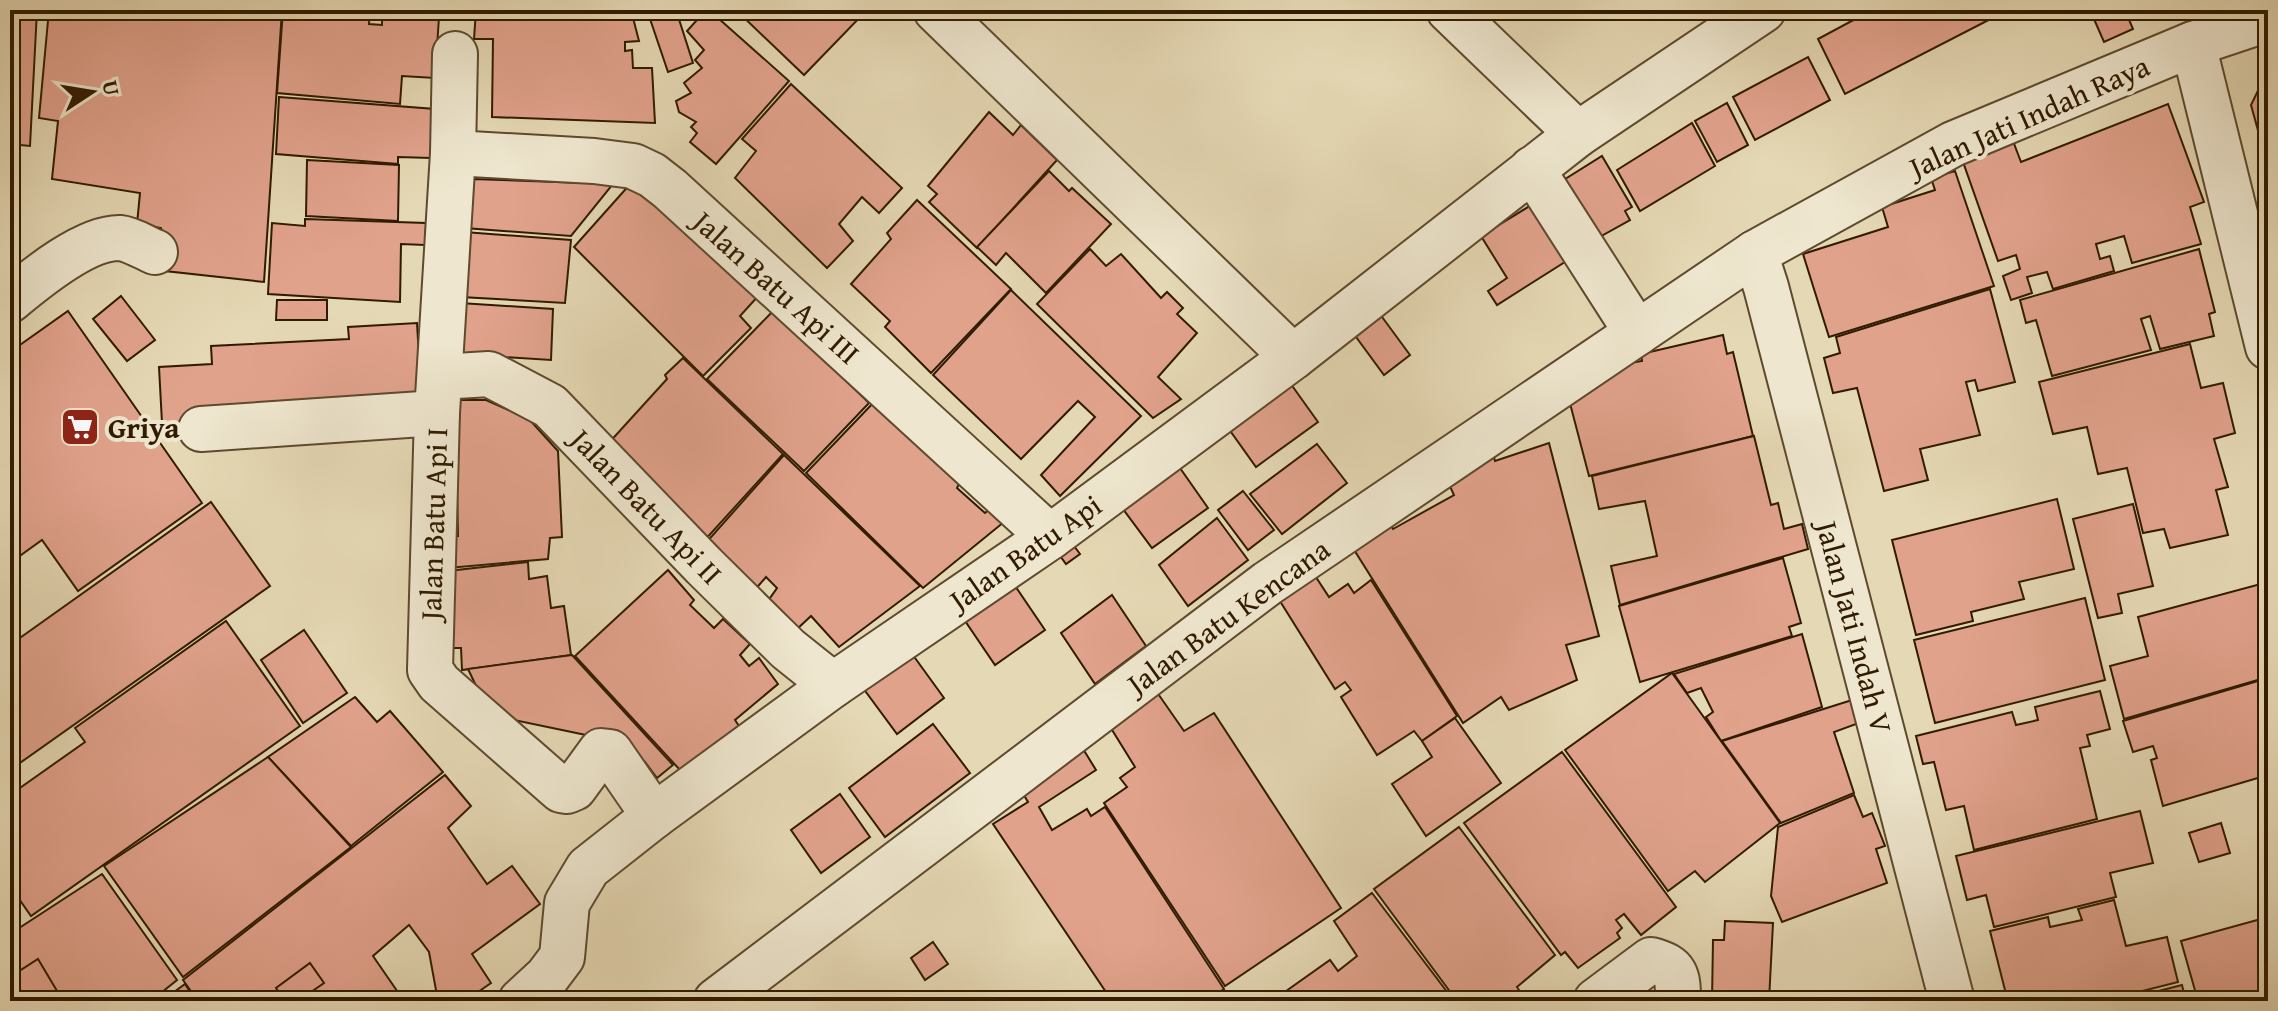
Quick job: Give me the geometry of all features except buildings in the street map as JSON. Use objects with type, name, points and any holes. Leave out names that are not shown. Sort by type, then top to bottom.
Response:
[{"type":"street","points":[[936,10],[1293,357]]},
{"type":"street","points":[[1449,10],[1578,134]]},
{"type":"street","name":"Jalan Batu Api","points":[[521,1001],[547,977],[562,957],[567,903],[588,868],[833,685],[1050,537],[1293,357],[1578,134],[1763,10]]},
{"type":"street","name":"Jalan Jati Indah Raya","points":[[1755,253],[1953,144],[2193,44],[2268,19]]},
{"type":"street","points":[[2193,44],[2268,347]]},
{"type":"street","name":"Jalan Batu Api I","points":[[455,54],[430,670],[439,683],[561,790],[574,788],[601,751],[610,752],[654,816]]},
{"type":"street","name":"Jalan Batu Api III","points":[[453,153],[594,161],[633,166],[652,175],[1050,537]]},
{"type":"street","points":[[1532,169],[1637,333]]},
{"type":"street","points":[[10,300],[45,271],[103,240],[122,238],[155,252]]},
{"type":"street","name":"Jalan Batu Kencana","points":[[716,1001],[1268,583],[1755,253]]},
{"type":"street","name":"Jalan Jati Indah V","points":[[1755,253],[1952,1001]]},
{"type":"street","name":"Jalan Batu Api II","points":[[201,429],[439,395],[489,374],[550,406],[788,649],[833,685]]},
{"type":"street","points":[[1596,1001],[1651,960],[1667,964],[1678,978],[1678,1001]]},
{"type":"place","name":"Griya","points":[[80,427]]}]
